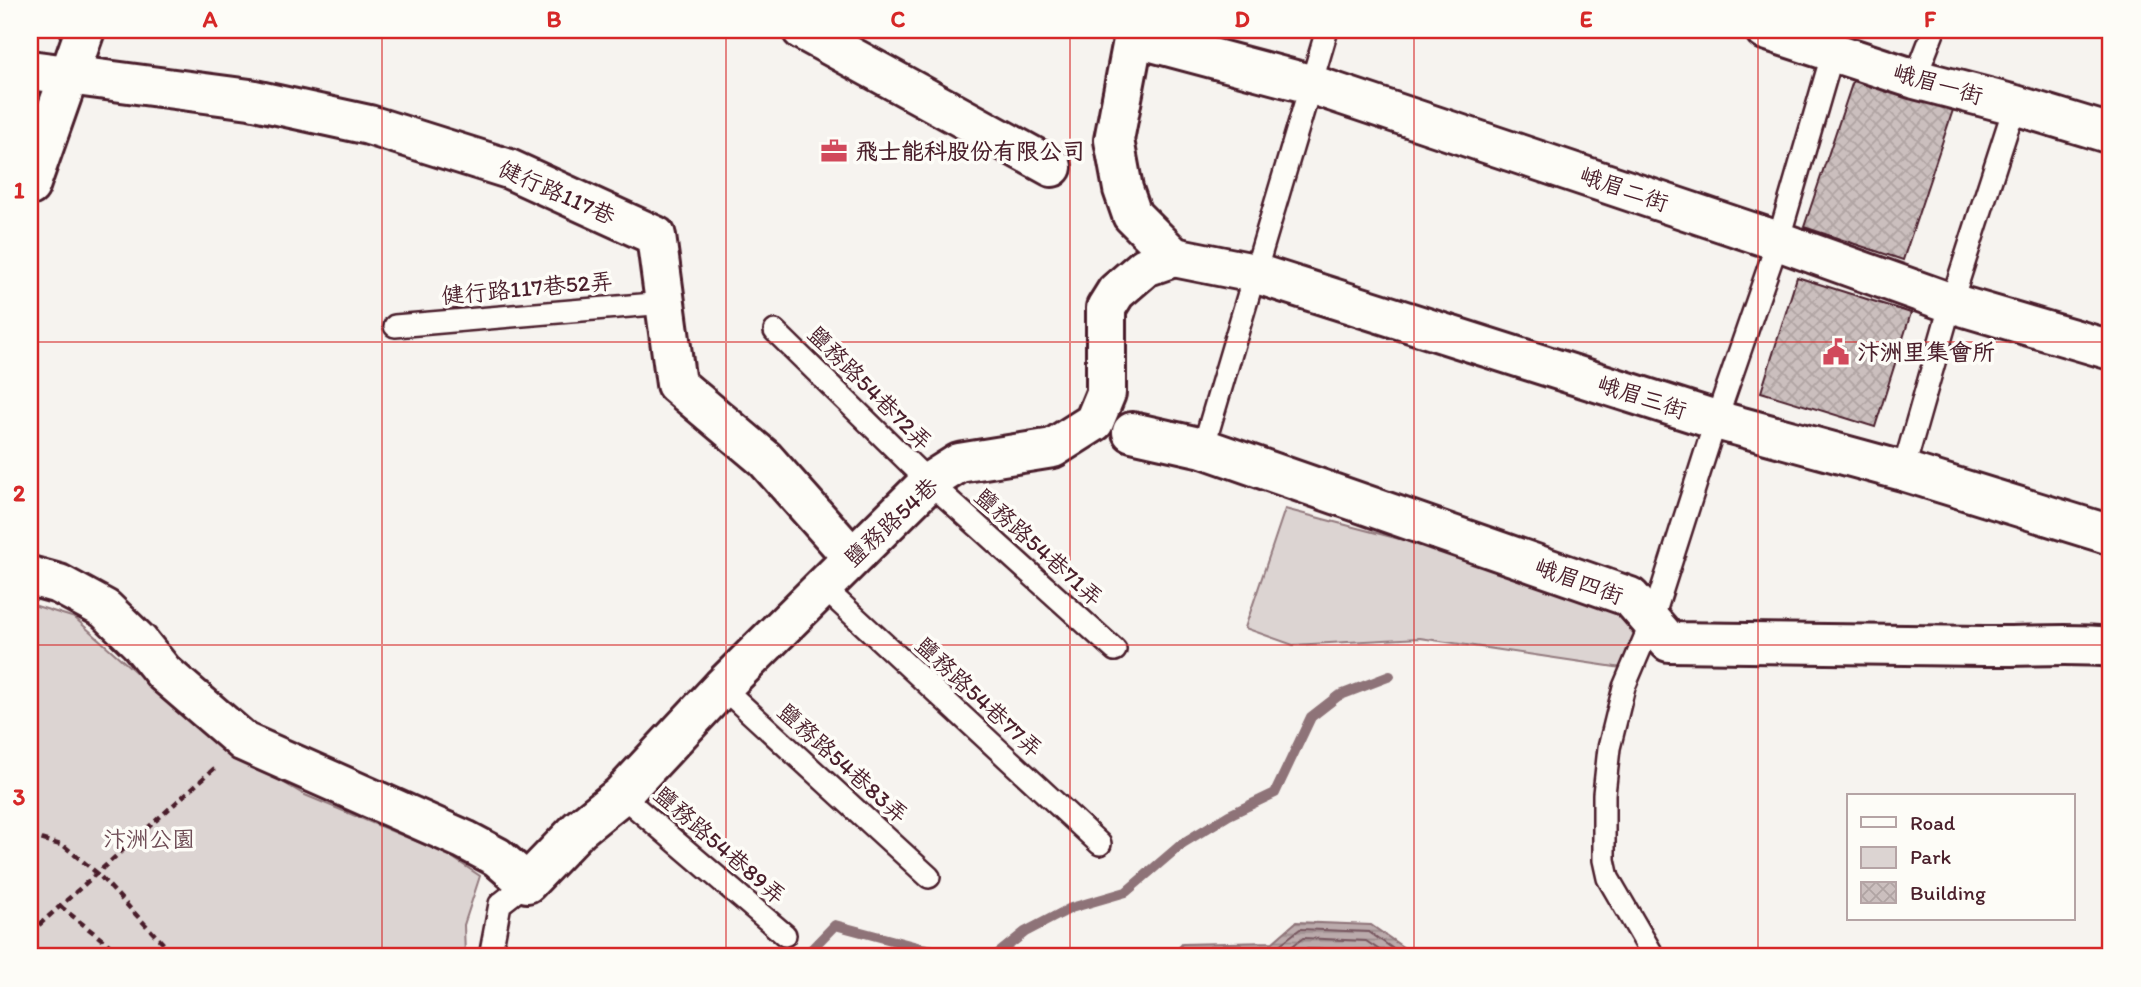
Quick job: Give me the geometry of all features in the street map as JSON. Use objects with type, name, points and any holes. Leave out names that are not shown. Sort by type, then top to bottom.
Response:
[{"type":"street","points":[[30,186],[85,30]]},
{"type":"street","points":[[802,30],[1052,167]]},
{"type":"street","name":"峨眉一街","points":[[1765,30],[1915,79],[2111,134]]},
{"type":"street","points":[[1134,33],[1114,141],[1123,189],[1132,215],[1174,257]]},
{"type":"street","name":"峨眉二街","points":[[1134,33],[1310,83],[1778,241],[1951,303],[2111,351]]},
{"type":"street","points":[[30,70],[69,75]]},
{"type":"street","name":"健行路117巷","points":[[69,75],[250,99],[369,125],[509,169],[656,236],[676,384],[765,459],[852,557]]},
{"type":"street","name":"峨眉三街","points":[[1174,257],[1254,274],[1716,420],[1903,471],[2111,535]]},
{"type":"street","name":"鹽務路54巷","points":[[527,883],[579,829],[621,795],[722,687],[929,482],[959,463],[1053,448],[1094,422],[1107,393],[1106,308],[1116,292],[1145,267],[1174,257]]},
{"type":"street","name":"峨眉四街","points":[[1132,432],[1203,448],[1630,597],[1669,642],[1986,646],[2083,644],[2111,647]]},
{"type":"street","points":[[30,576],[58,584],[105,609],[139,642],[164,673],[244,742],[465,840],[497,857],[527,883]]},
{"type":"lane","points":[[1203,448],[1327,30]]},
{"type":"lane","points":[[1915,79],[1934,30]]},
{"type":"lane","points":[[1654,957],[1608,878],[1604,860],[1602,827],[1609,748],[1624,687],[1652,621],[1716,420],[1778,241],[1833,52]]},
{"type":"lane","points":[[1903,471],[1951,303],[2015,105]]},
{"type":"lane","name":"健行路117巷52弄","points":[[394,326],[665,303]]},
{"type":"lane","name":"鹽務路54巷72弄","points":[[775,331],[929,482]]},
{"type":"lane","name":"鹽務路54巷71弄","points":[[929,482],[1115,650]]},
{"type":"lane","name":"鹽務路54巷77弄","points":[[824,588],[1100,844]]},
{"type":"lane","name":"鹽務路54巷83弄","points":[[722,687],[929,877]]},
{"type":"lane","name":"鹽務路54巷89弄","points":[[621,795],[785,935]]},
{"type":"lane","name":"鹽務路54巷","points":[[490,957],[500,904],[527,883]]},
{"type":"path","points":[[30,933],[244,742]]},
{"type":"path","points":[[30,836],[64,846],[97,873],[172,953],[172,957]]},
{"type":"path","points":[[60,906],[109,945],[114,957]]},
{"type":"green space","points":[[1285,509],[1643,603],[1629,669],[1420,638],[1293,645],[1245,628]]},
{"type":"green space","name":"汴洲公園","points":[[30,604],[75,618],[214,742],[305,795],[447,854],[480,876],[464,925],[465,957],[30,957]]},
{"type":"water","points":[[1296,922],[1371,925],[1417,957],[1170,957],[1182,944],[1273,942]]},
{"type":"building","points":[[1855,75],[1954,107],[1903,260],[1804,227]]},
{"type":"building","name":"汴洲里集會所","points":[[1797,277],[1911,313],[1875,427],[1761,392]]},
{"type":"waterway","points":[[994,957],[1025,932],[1071,908],[1126,892],[1183,843],[1229,815],[1275,793],[1311,717],[1338,696],[1390,676]]},
{"type":"waterway","points":[[804,957],[835,925],[921,948],[974,957]]},
{"type":"place","name":"飛士能科股份有限公司","points":[[834,151]]},
{"type":"place","name":"汴洲里集會所","points":[[1836,352]]}]
